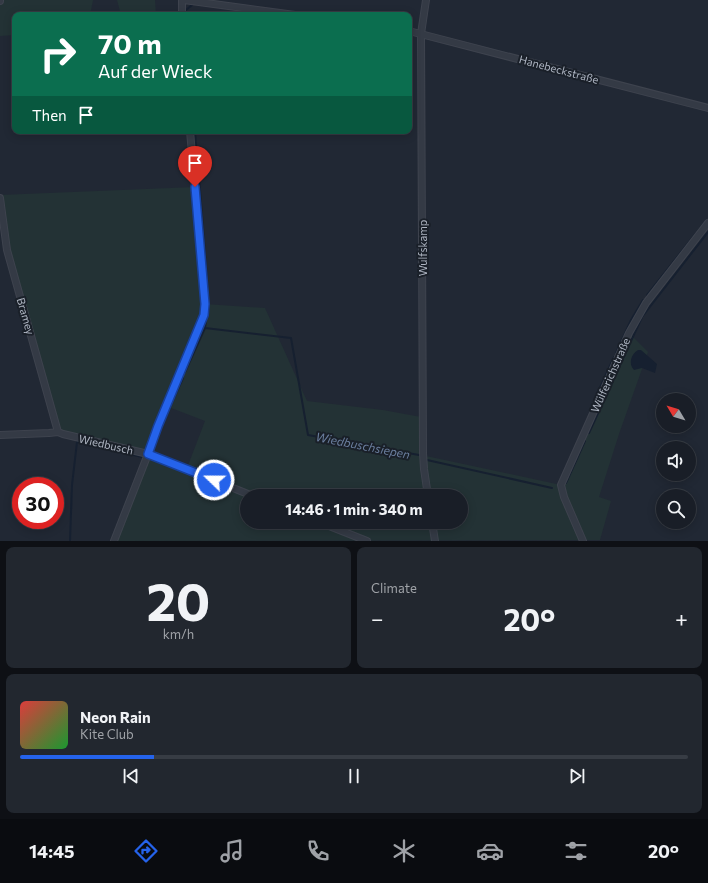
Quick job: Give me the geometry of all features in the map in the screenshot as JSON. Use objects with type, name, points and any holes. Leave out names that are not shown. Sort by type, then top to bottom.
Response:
[{"type":"street","points":[[182,12],[183,0],[273,12]]},
{"type":"street","name":"Wulfskamp","points":[[426,0],[421,34],[423,453],[427,489]]},
{"type":"street","name":"Hanebeckstraße","points":[[412,32],[708,108]]},
{"type":"street","points":[[114,541],[158,426],[204,315],[205,304],[190,134]]},
{"type":"street","name":"Bramey","points":[[0,198],[7,250],[58,432]]},
{"type":"street","name":"Wülferichstraße","points":[[583,541],[564,497],[561,485],[629,332],[640,312],[708,223]]},
{"type":"street","name":"Wiedbusch","points":[[0,435],[58,432],[69,436],[148,454],[240,491]]},
{"type":"street","points":[[337,529],[367,541]]},
{"type":"street","points":[[433,529],[435,541]]},
{"type":"shaded area","points":[[0,0],[93,0],[91,12],[12,12],[12,35],[0,36]]},
{"type":"shaded area","points":[[117,0],[155,0],[156,12],[120,12]]},
{"type":"shaded area","points":[[195,187],[205,304],[265,308],[307,401],[383,410],[421,417],[426,456],[561,485],[629,333],[648,352],[619,434],[599,497],[611,501],[600,540],[115,541],[148,454],[58,432],[7,250],[0,195]],"holes":[[[166,406],[205,421],[187,468],[240,490],[468,489],[468,529],[240,529],[240,493],[148,454]]]},
{"type":"water","points":[[638,350],[641,350],[657,364],[655,373],[642,368],[634,370],[632,368],[631,359]]},
{"type":"waterway","name":"Wiedbuschsiepen","points":[[186,12],[186,10],[192,5]]},
{"type":"waterway","name":"Wiedbuschsiepen","points":[[195,134],[196,146]]},
{"type":"waterway","name":"Wiedbuschsiepen","points":[[197,152],[209,306],[208,313]]},
{"type":"waterway","points":[[647,295],[705,222]]},
{"type":"waterway","name":"Wiedbuschsiepen","points":[[589,433],[642,317],[708,232]]},
{"type":"waterway","points":[[616,353],[631,320],[643,300]]},
{"type":"waterway","points":[[185,372],[205,328],[206,320]]},
{"type":"waterway","name":"Wiedbuschsiepen","points":[[205,328],[291,338],[308,435],[419,455]]},
{"type":"waterway","points":[[598,392],[614,357]]},
{"type":"waterway","points":[[168,411],[183,378]]},
{"type":"waterway","name":"Wiedbuschsiepen","points":[[566,483],[585,441]]},
{"type":"waterway","points":[[70,541],[72,485],[77,442],[142,457]]},
{"type":"waterway","name":"Wiedbuschsiepen","points":[[427,460],[552,488]]},
{"type":"route","points":[[195,187],[205,304],[204,315],[148,454],[214,480]]}]
